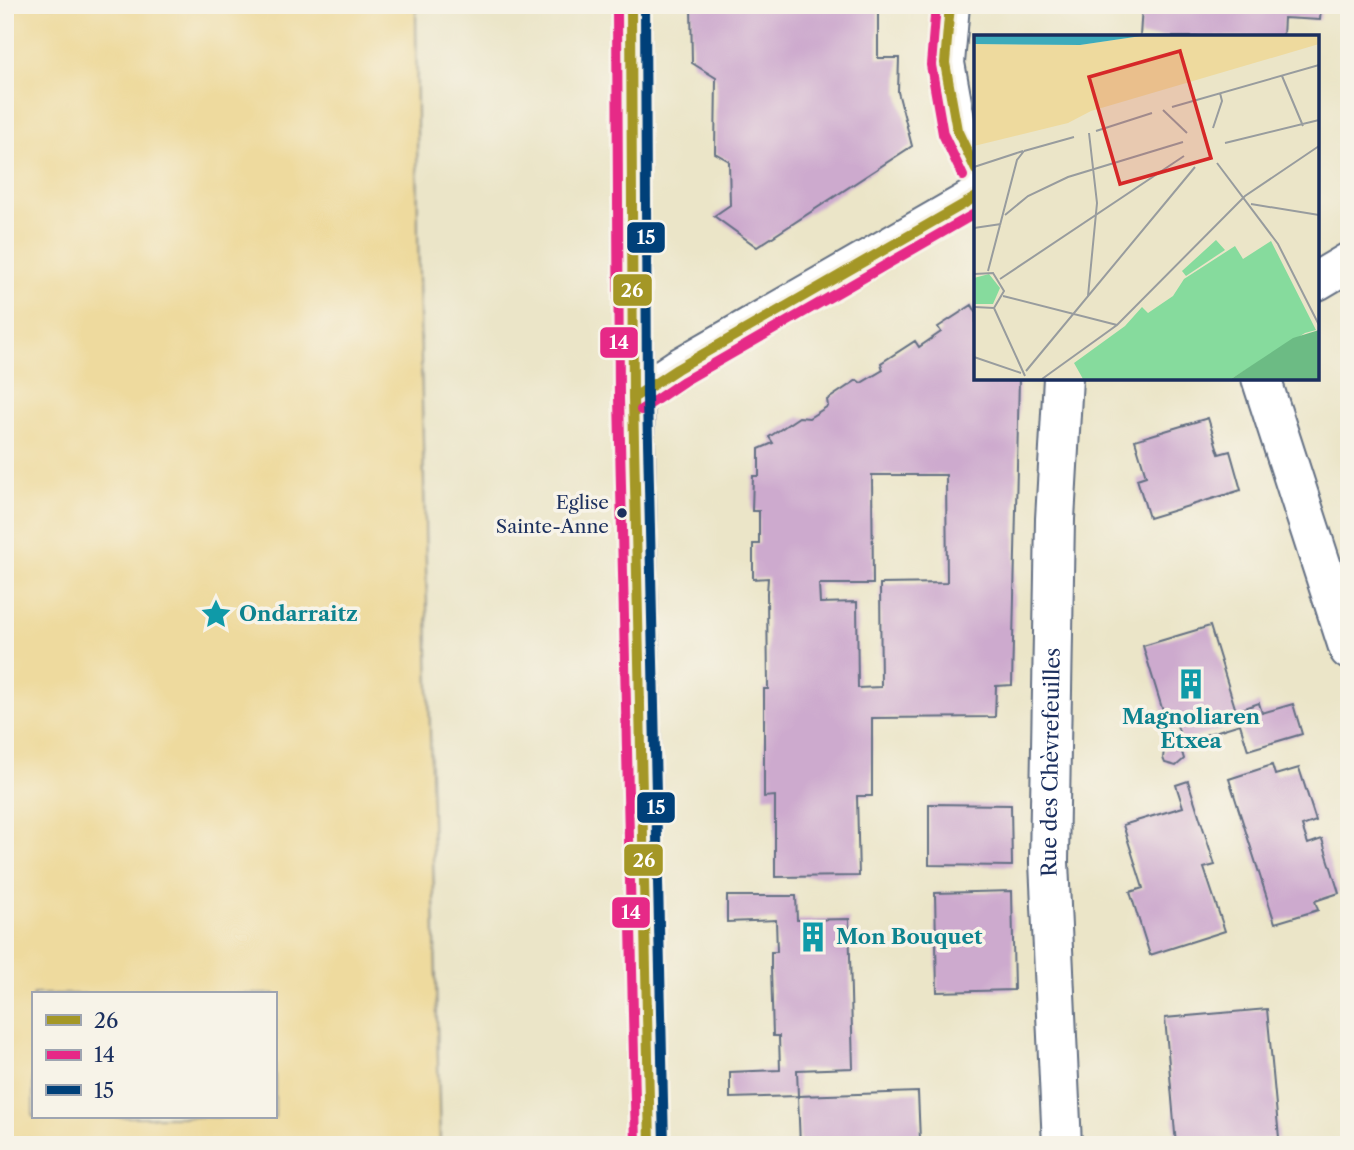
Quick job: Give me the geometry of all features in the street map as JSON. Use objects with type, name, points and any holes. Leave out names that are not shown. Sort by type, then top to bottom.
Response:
[{"type":"main road","points":[[631,5],[632,287]]},
{"type":"main road","points":[[637,537],[650,1145]]},
{"type":"street","points":[[950,5],[945,63],[957,130],[974,166]]},
{"type":"street","points":[[634,398],[677,369],[974,198]]},
{"type":"street","points":[[1319,280],[1349,262]]},
{"type":"street","points":[[632,287],[637,537]]},
{"type":"street","name":"Rue des Chèvrefeuilles","points":[[1062,1145],[1049,862],[1055,519],[1063,380]]},
{"type":"street","points":[[1262,380],[1349,650]]},
{"type":"sand","name":"Ondarraitz","points":[[5,5],[416,5],[418,234],[440,1145],[5,1145]]},
{"type":"building","points":[[691,5],[878,5],[878,58],[899,58],[898,92],[912,146],[757,247],[714,216],[730,205],[729,161],[715,153],[716,78],[692,63]]},
{"type":"building","points":[[1142,5],[1321,5],[1320,20],[1284,18],[1283,35],[1140,35]]},
{"type":"building","points":[[972,305],[974,380],[1019,380],[1012,685],[996,686],[995,717],[872,718],[872,796],[857,796],[859,876],[775,877],[775,796],[764,797],[768,578],[753,579],[753,544],[759,544],[759,511],[752,511],[753,476],[759,476],[759,449],[773,443],[769,437],[799,417],[809,418],[828,406],[827,400],[857,380],[861,383],[883,370],[881,363],[915,341],[919,347],[941,332],[938,327]],"holes":[[[872,475],[946,475],[947,583],[880,584],[881,687],[858,688],[857,602],[820,603],[819,584],[873,584]]]},
{"type":"building","points":[[1208,418],[1219,454],[1230,451],[1241,490],[1149,518],[1137,479],[1146,476],[1135,440]]},
{"type":"building","name":"Magnoliaren Etxea","points":[[1210,626],[1236,711],[1259,703],[1262,713],[1293,704],[1302,734],[1248,750],[1240,724],[1182,742],[1174,715],[1165,718],[1143,646]]},
{"type":"building","points":[[1171,745],[1181,749],[1184,759],[1176,766],[1165,763],[1163,758],[1164,750]]},
{"type":"building","points":[[1272,765],[1275,775],[1299,768],[1316,821],[1302,826],[1308,844],[1322,839],[1339,893],[1315,901],[1318,910],[1275,923],[1229,779]]},
{"type":"building","points":[[1188,781],[1215,865],[1204,868],[1225,931],[1150,955],[1130,892],[1143,888],[1123,825],[1183,807],[1176,785]]},
{"type":"building","points":[[929,804],[1011,805],[1012,866],[929,865]]},
{"type":"building","points":[[1012,891],[1014,990],[937,992],[935,893]]},
{"type":"building","points":[[727,896],[796,896],[797,920],[849,919],[853,1068],[797,1070],[798,1096],[730,1098],[730,1072],[780,1070],[779,1036],[773,1036],[771,968],[771,952],[777,952],[776,920],[727,922]]},
{"type":"building","points":[[1267,1009],[1279,1138],[1234,1142],[1234,1145],[1176,1145],[1165,1018]]},
{"type":"building","points":[[918,1092],[920,1140],[937,1140],[938,1145],[800,1145],[798,1096]]},
{"type":"transit line","name":"14","points":[[617,5],[619,398],[636,1145]]},
{"type":"transit line","name":"26","points":[[631,5],[633,398],[650,1145]]},
{"type":"transit line","name":"15","points":[[645,5],[647,398],[664,1145]]},
{"type":"transit line","name":"14","points":[[936,5],[931,65],[943,134],[963,176]]},
{"type":"transit line","name":"26","points":[[950,5],[945,63],[957,130],[974,166]]},
{"type":"transit line","name":"26","points":[[633,398],[677,369],[974,198]]},
{"type":"transit line","name":"14","points":[[641,410],[684,381],[974,214]]},
{"type":"place","name":"Eglise Sainte-Anne","points":[[622,513]]},
{"type":"place","name":"Ondarraitz","points":[[216,614]]},
{"type":"place","name":"Magnoliaren Etxea","points":[[1191,684]]},
{"type":"place","name":"Mon Bouquet","points":[[813,937]]}]
